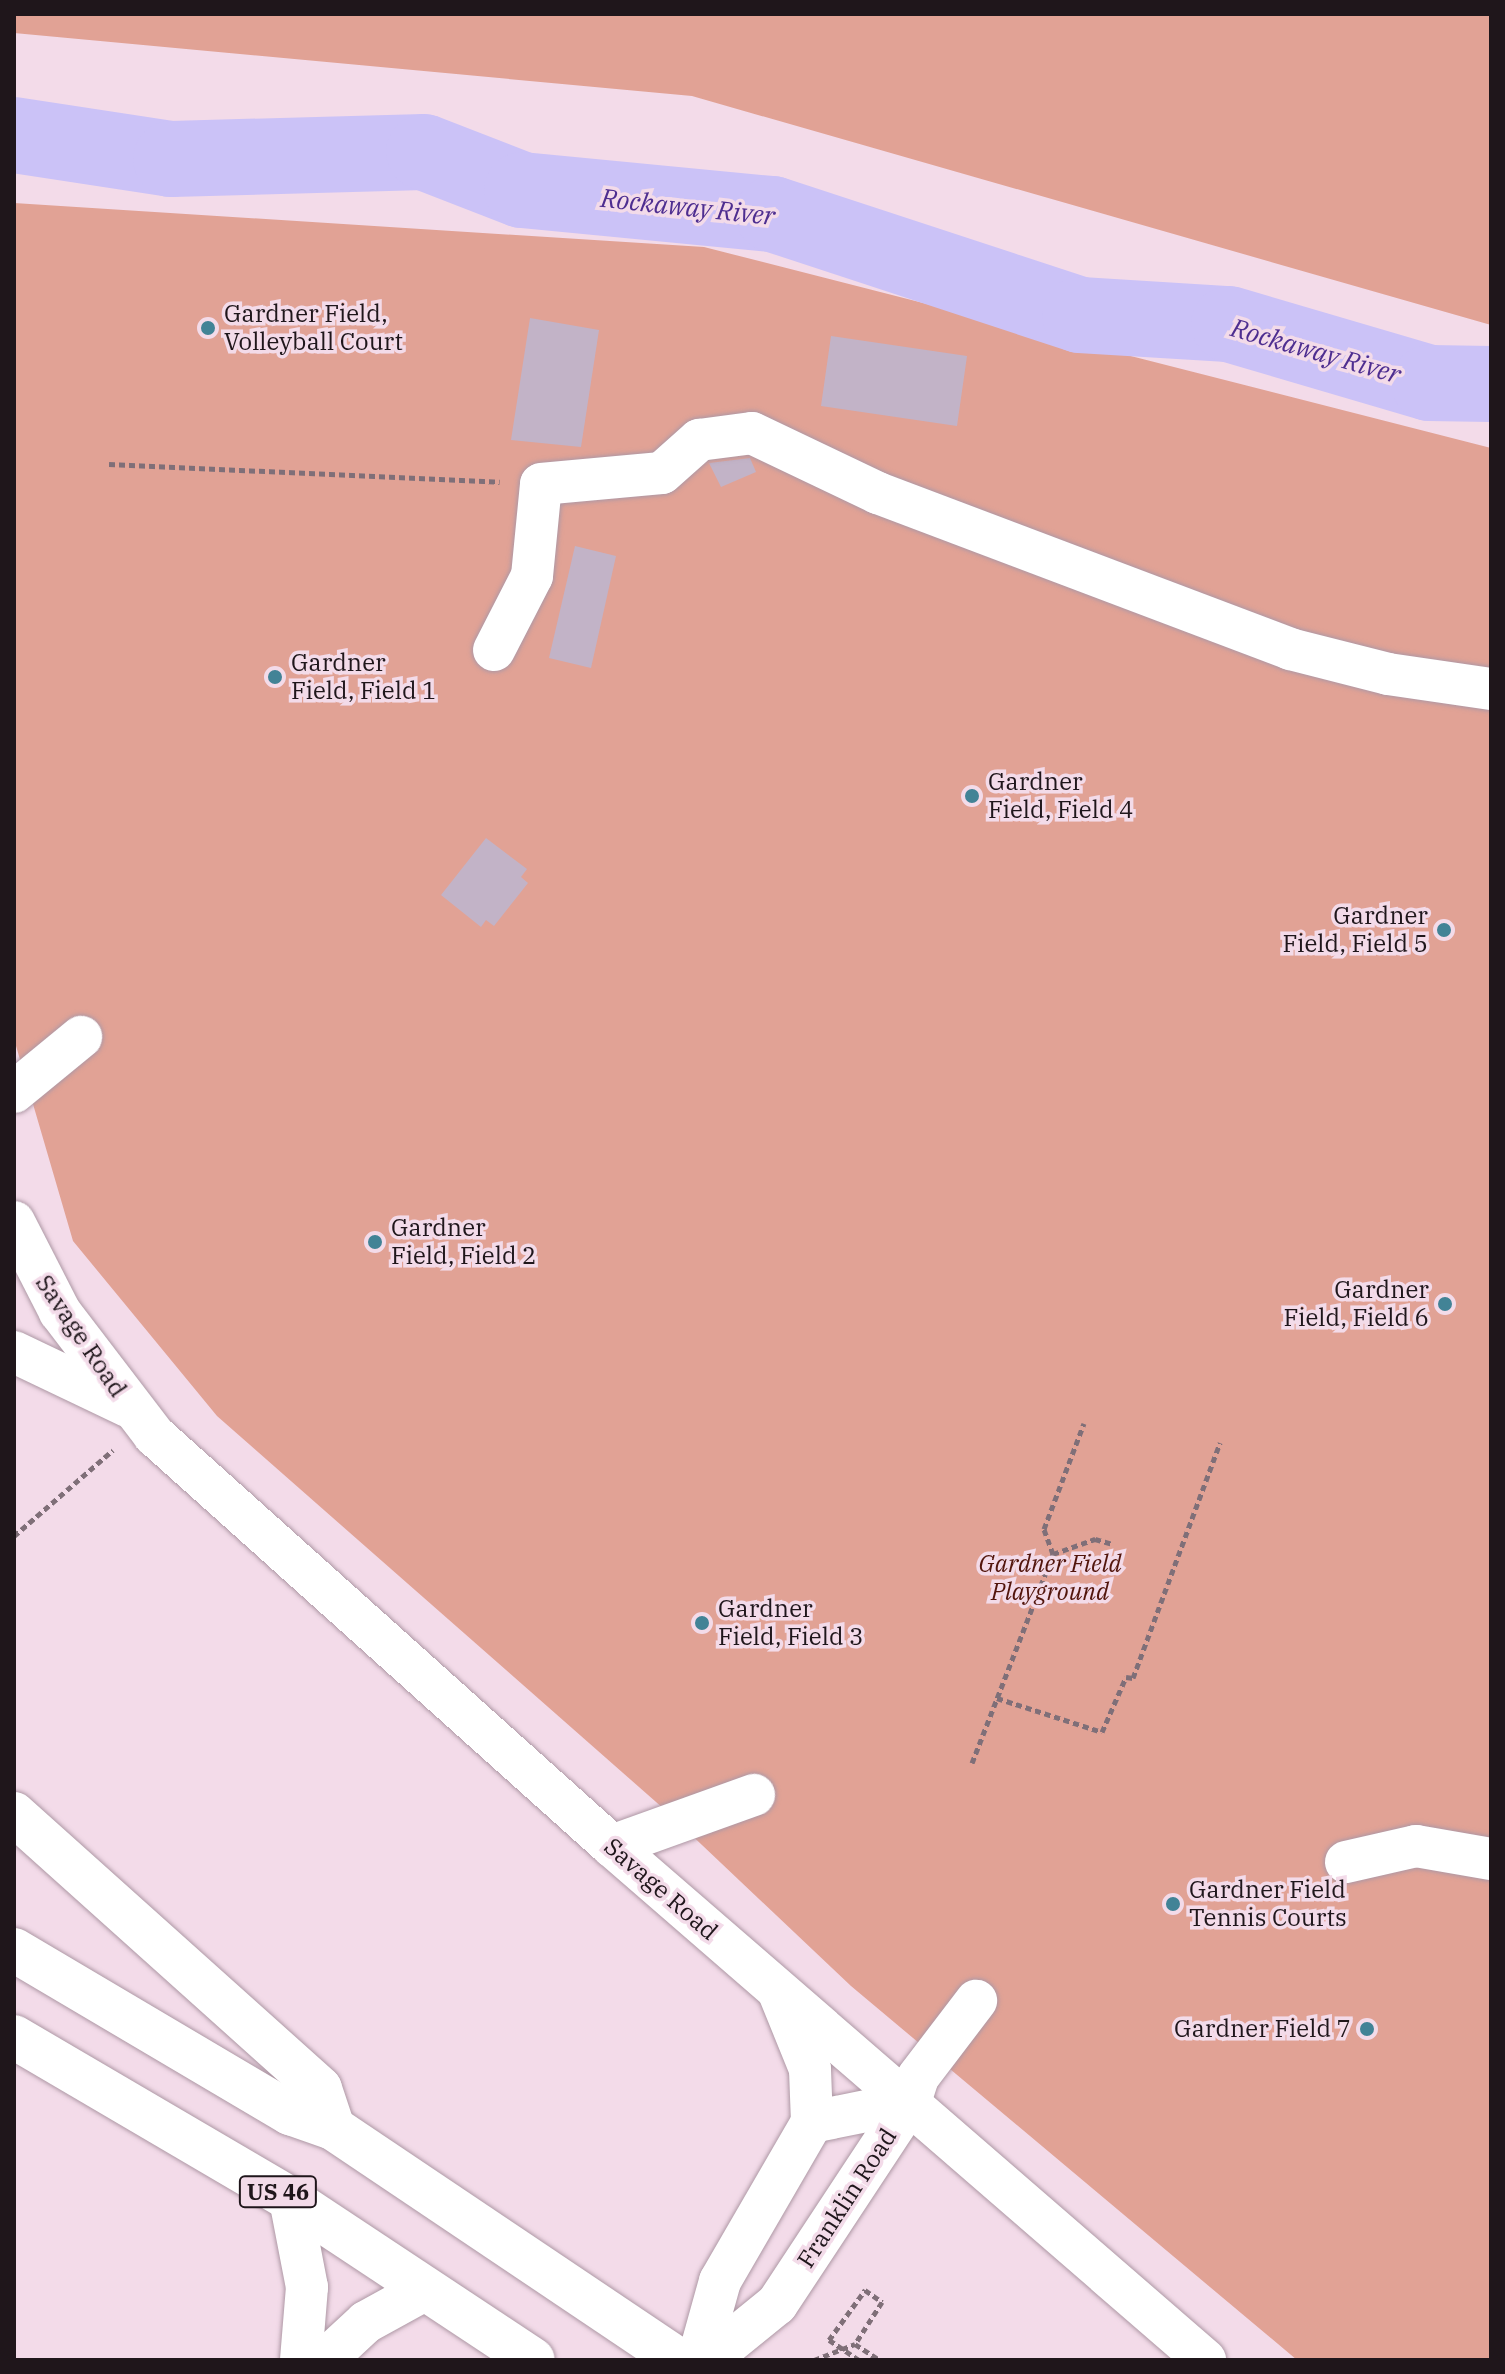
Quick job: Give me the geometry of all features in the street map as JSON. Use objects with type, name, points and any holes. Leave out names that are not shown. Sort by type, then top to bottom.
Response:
[{"type":"main road","points":[[14,1814],[320,2089],[333,2128]]},
{"type":"main road","points":[[14,1950],[290,2113],[333,2128],[678,2360]]},
{"type":"main road","name":"US 46","points":[[14,2037],[290,2199],[533,2360]]},
{"type":"street","points":[[494,650],[532,576],[541,484],[662,473],[699,440],[752,433],[878,493],[1290,649],[1491,689]]},
{"type":"street","points":[[14,1092],[81,1037]]},
{"type":"street","name":"Savage Road","points":[[14,1222],[60,1312],[128,1406],[612,1846],[1205,2360]]},
{"type":"street","name":"Savage Road","points":[[14,1352],[128,1406]]},
{"type":"street","points":[[612,1846],[754,1795]]},
{"type":"street","points":[[1346,1862],[1416,1846],[1491,1859]]},
{"type":"street","points":[[698,2360],[720,2281],[812,2122],[810,2069],[778,1991]]},
{"type":"street","points":[[910,2102],[918,2077],[976,2001]]},
{"type":"street","name":"Franklin Road","points":[[812,2122],[910,2102]]},
{"type":"street","name":"Franklin Road","points":[[708,2360],[777,2304],[910,2102]]},
{"type":"street","points":[[290,2199],[321,2359],[366,2322],[426,2289]]},
{"type":"path","points":[[109,464],[541,484]]},
{"type":"path","points":[[972,1763],[1053,1554],[1044,1529],[1084,1423]]},
{"type":"path","points":[[997,1698],[1102,1732],[1126,1677],[1133,1678],[1220,1443]]},
{"type":"path","points":[[14,1536],[116,1447]]},
{"type":"path","points":[[1053,1554],[1095,1539],[1112,1544]]},
{"type":"path","points":[[814,2360],[855,2344],[882,2302],[865,2290],[829,2340],[859,2360]]},
{"type":"path","points":[[855,2344],[880,2360]]},
{"type":"green space","points":[[14,14],[1491,14],[1491,325],[692,96],[14,33]]},
{"type":"green space","name":"Gardner Field Playground","points":[[14,203],[704,247],[1491,448],[1491,2360],[1297,2360],[851,1986],[664,1809],[217,1416],[73,1241],[14,1039]]},
{"type":"building","points":[[530,318],[599,330],[581,447],[511,440]]},
{"type":"building","points":[[831,336],[967,356],[957,426],[821,406]]},
{"type":"building","points":[[750,458],[756,472],[721,487],[709,463]]},
{"type":"building","points":[[575,546],[616,556],[591,668],[549,658]]},
{"type":"building","points":[[486,838],[527,869],[521,877],[528,883],[494,926],[486,920],[481,927],[441,895]]},
{"type":"waterway","name":"Rockaway River","points":[[14,135],[171,159],[424,152],[522,190],[773,214],[1080,315],[1229,324],[1429,383],[1491,384]]},
{"type":"place","name":"Gardner Field, Volleyball Court","points":[[208,328]]},
{"type":"place","name":"Gardner Field, Field 1","points":[[275,677]]},
{"type":"place","name":"Gardner Field, Field 4","points":[[972,796]]},
{"type":"place","name":"Gardner Field, Field 5","points":[[1444,930]]},
{"type":"place","name":"Gardner Field, Field 2","points":[[375,1242]]},
{"type":"place","name":"Gardner Field, Field 6","points":[[1445,1304]]},
{"type":"place","name":"Gardner Field, Field 3","points":[[702,1623]]},
{"type":"place","name":"Gardner Field Tennis Courts","points":[[1173,1904]]},
{"type":"place","name":"Gardner Field 7","points":[[1367,2029]]}]
